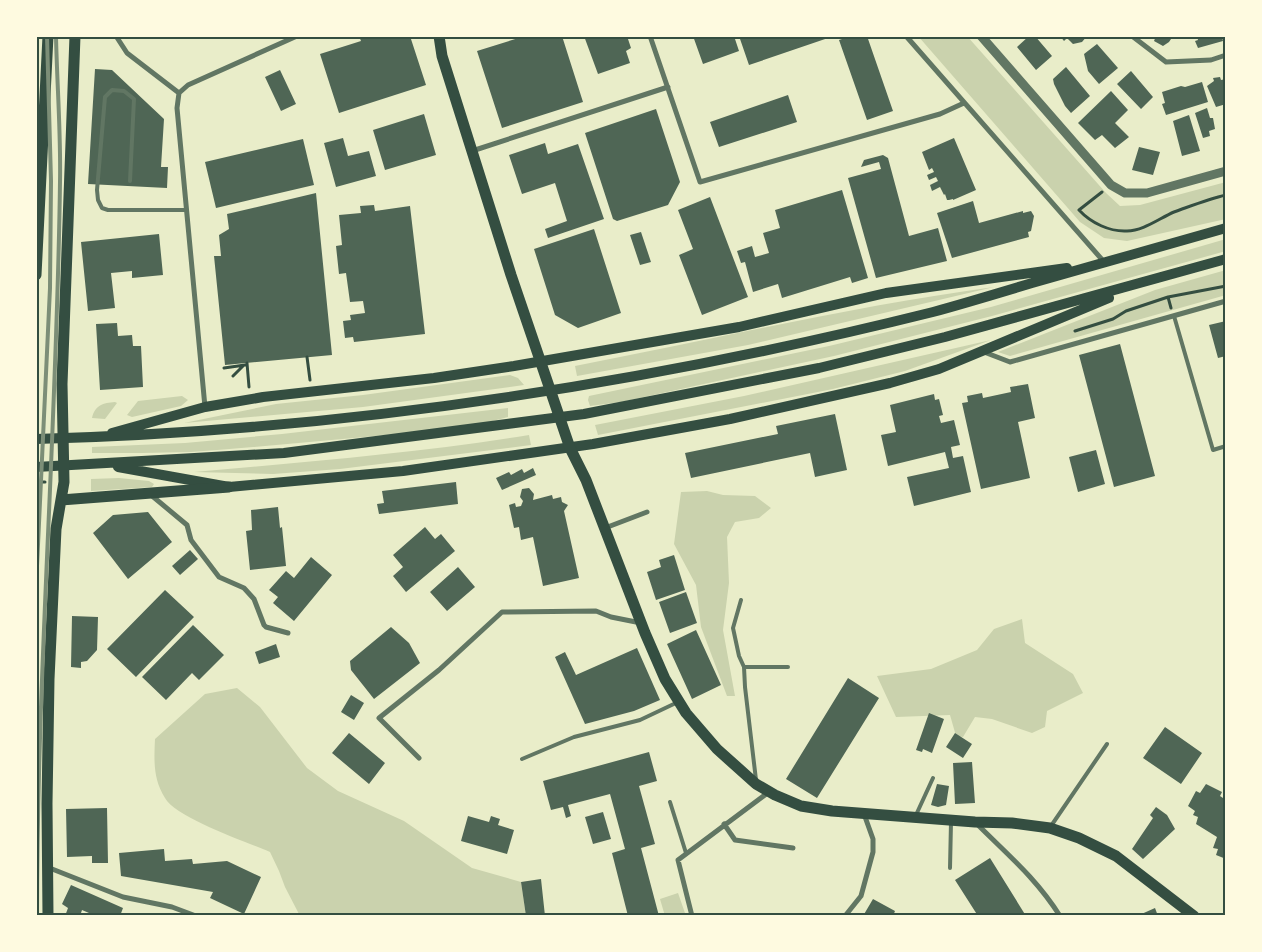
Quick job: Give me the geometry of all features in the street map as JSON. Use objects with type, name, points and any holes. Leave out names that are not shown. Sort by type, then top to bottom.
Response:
[{"type":"main road","points":[[36,275],[48,36]]},
{"type":"main road","points":[[48,916],[49,678],[56,529],[64,466],[62,384],[75,36]]},
{"type":"main road","points":[[439,36],[442,56],[510,276],[570,448],[586,480],[641,623],[666,679],[678,702],[717,749],[756,784],[801,806],[863,814],[1012,823],[1050,828],[1079,838],[1116,856],[1194,916]]},
{"type":"main road","points":[[36,440],[177,433],[369,416],[576,386],[813,340],[935,311],[1226,228]]},
{"type":"main road","points":[[41,467],[284,453],[584,414],[818,368],[945,337],[1150,282],[1226,259]]},
{"type":"main road","points":[[97,438],[205,407],[263,397],[434,378],[540,362],[739,327],[886,293],[1105,262]]},
{"type":"main road","points":[[61,500],[151,494],[403,471],[570,448],[730,419],[890,383],[938,369],[1150,282]]},
{"type":"main road","points":[[102,464],[229,487]]},
{"type":"street","points":[[116,36],[127,53],[179,93]]},
{"type":"street","points":[[205,407],[177,108],[179,93],[188,85],[297,36]]},
{"type":"street","points":[[650,36],[700,182],[940,114],[964,103]]},
{"type":"street","points":[[906,36],[1105,262]]},
{"type":"street","points":[[981,36],[1111,185],[1125,193],[1147,193],[1226,171]]},
{"type":"street","points":[[1132,36],[1166,62],[1211,60],[1226,55]]},
{"type":"street","points":[[472,151],[668,87]]},
{"type":"street","points":[[982,351],[1010,362],[1226,301]]},
{"type":"street","points":[[151,494],[187,526],[190,540],[220,577],[244,588],[254,599],[266,628],[288,633]]},
{"type":"street","points":[[605,528],[647,512]]},
{"type":"street","points":[[419,758],[380,718],[439,670],[502,612],[596,611],[641,623]]},
{"type":"street","points":[[692,916],[678,860],[769,792]]},
{"type":"street","points":[[845,916],[861,896],[873,852],[873,839],[863,814]]},
{"type":"street","points":[[975,822],[1025,869],[1042,889],[1060,916]]},
{"type":"street","points":[[724,824],[735,840],[793,848]]},
{"type":"street","points":[[47,867],[123,896],[166,906],[196,916]]},
{"type":"lane","points":[[130,181],[134,99],[124,91],[112,90],[105,97],[98,190],[98,200],[102,208],[108,210],[186,210]]},
{"type":"lane","points":[[1174,316],[1213,450],[1226,446]]},
{"type":"lane","points":[[741,600],[733,628],[739,656],[744,667],[744,687],[756,784]]},
{"type":"lane","points":[[744,667],[788,666]]},
{"type":"lane","points":[[522,759],[574,737],[640,720],[678,702]]},
{"type":"lane","points":[[1050,828],[1107,744]]},
{"type":"lane","points":[[915,817],[933,778]]},
{"type":"lane","points":[[670,802],[686,853]]},
{"type":"lane","points":[[950,868],[951,820]]},
{"type":"path","points":[[1111,185],[1079,210],[1090,221],[1098,225],[1128,232],[1226,194]]},
{"type":"path","points":[[1066,334],[1113,319],[1126,311],[1168,296],[1226,286]]},
{"type":"path","points":[[308,357],[310,380]]},
{"type":"path","points":[[224,368],[245,365],[247,363],[249,387]]},
{"type":"path","points":[[233,376],[245,365]]},
{"type":"path","points":[[36,482],[45,482]]},
{"type":"green space","points":[[918,36],[967,36],[1106,193],[1120,206],[1140,205],[1226,182],[1226,219],[1127,241],[1104,238],[1080,222]]},
{"type":"green space","points":[[1226,239],[1226,251],[992,316],[834,356],[621,402],[590,406],[588,400],[589,396],[829,346],[991,307]]},
{"type":"green space","points":[[1226,270],[1226,295],[1010,356],[998,352],[1155,290]]},
{"type":"green space","points":[[994,287],[748,345],[577,376],[575,366],[836,313]]},
{"type":"green space","points":[[991,340],[905,371],[833,389],[598,435],[595,425],[744,396]]},
{"type":"green space","points":[[510,375],[518,378],[524,385],[363,407],[184,423],[276,404],[363,395]]},
{"type":"green space","points":[[182,396],[188,400],[181,406],[132,417],[127,415],[138,401]]},
{"type":"green space","points":[[117,403],[105,419],[92,418],[97,407]]},
{"type":"green space","points":[[508,408],[508,417],[473,425],[437,430],[191,452],[92,453],[92,447],[185,443],[282,434]]},
{"type":"green space","points":[[529,435],[531,445],[340,469],[273,474],[194,472],[404,452]]},
{"type":"green space","points":[[119,478],[149,481],[154,484],[152,487],[91,491],[91,479]]},
{"type":"green space","points":[[707,491],[723,495],[755,496],[771,508],[759,518],[735,522],[727,537],[729,583],[723,630],[735,696],[727,696],[701,627],[696,585],[674,544],[681,492]]},
{"type":"green space","points":[[1022,619],[1025,643],[1073,674],[1083,693],[1047,711],[1045,727],[1032,733],[992,719],[975,717],[963,737],[956,736],[950,715],[896,717],[877,676],[931,669],[977,650],[994,629]]},
{"type":"green space","points":[[237,688],[260,707],[307,768],[338,791],[404,821],[472,868],[521,882],[526,916],[300,916],[270,852],[213,829],[172,806],[161,791],[156,777],[155,739],[205,694]]},
{"type":"green space","points":[[678,893],[686,916],[665,916],[660,899]]},
{"type":"building","points":[[359,36],[410,36],[426,85],[339,113],[320,54],[361,41]]},
{"type":"building","points":[[525,36],[562,36],[583,102],[502,128],[477,51]]},
{"type":"building","points":[[584,36],[627,36],[631,48],[626,51],[630,63],[598,74]]},
{"type":"building","points":[[693,36],[734,36],[739,51],[703,64]]},
{"type":"building","points":[[739,36],[831,36],[831,37],[749,65]]},
{"type":"building","points":[[851,36],[867,36],[893,111],[867,120],[839,40]]},
{"type":"building","points":[[1029,36],[1035,36],[1052,56],[1036,70],[1017,47]]},
{"type":"building","points":[[1060,36],[1087,36],[1082,42],[1073,44],[1067,38],[1064,41]]},
{"type":"building","points":[[1156,36],[1173,36],[1163,46],[1154,41]]},
{"type":"building","points":[[1197,36],[1222,36],[1223,41],[1198,48],[1195,41],[1198,40]]},
{"type":"building","points":[[1097,44],[1118,68],[1099,84],[1088,71],[1084,54]]},
{"type":"building","points":[[1066,67],[1090,96],[1071,113],[1065,106],[1053,79]]},
{"type":"building","points":[[95,69],[112,70],[164,119],[161,167],[168,167],[167,188],[88,184]]},
{"type":"building","points":[[280,70],[296,104],[281,111],[265,77]]},
{"type":"building","points":[[1131,71],[1153,97],[1141,109],[1117,84]]},
{"type":"building","points":[[1220,77],[1221,80],[1226,79],[1226,104],[1216,107],[1207,86],[1214,81],[1213,78]]},
{"type":"building","points":[[1202,82],[1208,102],[1166,115],[1162,104],[1165,103],[1162,92]]},
{"type":"building","points":[[1111,91],[1128,110],[1115,123],[1129,137],[1115,148],[1102,135],[1095,140],[1078,123]]},
{"type":"building","points":[[788,95],[797,122],[719,147],[710,122]]},
{"type":"building","points":[[1207,108],[1210,118],[1213,118],[1215,129],[1209,131],[1210,136],[1203,138],[1195,113]]},
{"type":"building","points":[[656,109],[680,182],[668,205],[617,221],[613,219],[585,133]]},
{"type":"building","points":[[424,114],[436,155],[385,170],[373,130]]},
{"type":"building","points":[[1189,115],[1200,151],[1182,156],[1173,121]]},
{"type":"building","points":[[343,138],[348,156],[369,151],[376,176],[336,187],[324,143]]},
{"type":"building","points":[[954,138],[976,190],[953,200],[947,200],[940,187],[932,191],[930,185],[938,181],[936,177],[929,180],[927,175],[934,172],[932,168],[929,170],[922,152]]},
{"type":"building","points":[[303,139],[314,185],[216,208],[205,162]]},
{"type":"building","points":[[545,143],[548,154],[578,144],[604,219],[548,238],[545,229],[567,221],[555,183],[522,194],[509,155]]},
{"type":"building","points":[[1139,147],[1160,152],[1153,175],[1132,170]]},
{"type":"building","points":[[883,155],[888,158],[909,236],[938,228],[947,261],[876,278],[848,178],[881,169],[879,162],[861,167],[864,160]]},
{"type":"building","points":[[842,190],[868,278],[852,283],[850,277],[782,298],[778,284],[753,292],[745,262],[741,263],[737,251],[752,246],[755,257],[769,253],[763,233],[780,228],[775,210]]},
{"type":"building","points":[[316,193],[332,355],[225,365],[214,256],[221,256],[219,235],[229,229],[227,214]]},
{"type":"building","points":[[710,197],[748,297],[702,315],[679,255],[693,249],[678,210]]},
{"type":"building","points":[[973,201],[979,223],[1023,211],[1023,213],[1031,211],[1034,216],[1031,231],[1028,232],[1029,237],[952,258],[937,213]]},
{"type":"building","points":[[374,205],[375,211],[410,206],[425,334],[354,342],[353,337],[345,338],[343,321],[351,320],[350,315],[365,313],[363,301],[350,302],[346,273],[339,274],[336,246],[342,245],[339,215],[361,213],[360,206]]},
{"type":"building","points":[[594,229],[621,313],[578,328],[555,315],[534,249]]},
{"type":"building","points":[[641,232],[651,262],[640,265],[630,235]]},
{"type":"building","points":[[159,234],[163,275],[132,278],[132,271],[111,273],[115,308],[88,311],[81,242]]},
{"type":"building","points":[[1226,321],[1226,356],[1218,358],[1209,325]]},
{"type":"building","points":[[117,323],[118,336],[132,335],[133,346],[141,346],[143,387],[100,390],[96,324]]},
{"type":"building","points":[[1120,344],[1155,476],[1114,487],[1079,355]]},
{"type":"building","points":[[1028,384],[1035,418],[1018,422],[1030,478],[981,489],[962,403],[968,402],[967,396],[982,393],[983,398],[1011,392],[1010,387]]},
{"type":"building","points":[[934,394],[935,400],[939,399],[943,415],[939,416],[941,423],[954,420],[960,445],[951,447],[953,458],[963,456],[971,492],[914,506],[907,477],[949,468],[945,452],[888,466],[881,435],[896,432],[890,405]]},
{"type":"building","points":[[835,414],[847,470],[815,477],[810,453],[691,478],[685,453],[778,434],[776,426]]},
{"type":"building","points":[[1096,450],[1105,484],[1078,492],[1069,457]]},
{"type":"building","points":[[533,468],[536,475],[502,490],[496,478],[509,472],[511,475],[522,469],[524,473]]},
{"type":"building","points":[[456,482],[458,504],[379,514],[377,504],[384,503],[382,491]]},
{"type":"building","points":[[529,488],[534,494],[533,500],[552,495],[553,499],[561,497],[562,502],[568,505],[564,511],[579,578],[543,586],[533,537],[521,540],[519,527],[514,528],[509,505],[515,503],[516,507],[521,506],[523,501],[520,497],[522,489]]},
{"type":"building","points":[[278,507],[286,566],[250,570],[246,531],[252,530],[251,510]]},
{"type":"building","points":[[148,512],[172,542],[128,579],[93,533],[113,515]]},
{"type":"building","points":[[425,527],[435,539],[441,534],[455,551],[406,592],[393,576],[403,567],[393,555]]},
{"type":"building","points":[[190,550],[198,559],[180,575],[172,566]]},
{"type":"building","points":[[674,555],[685,590],[656,600],[647,572],[661,567],[659,560]]},
{"type":"building","points":[[311,557],[332,575],[294,621],[273,603],[278,597],[269,590],[286,571],[294,578]]},
{"type":"building","points":[[458,567],[475,587],[447,611],[430,592]]},
{"type":"building","points":[[165,590],[194,617],[136,677],[107,649]]},
{"type":"building","points":[[686,592],[697,623],[670,633],[659,602]]},
{"type":"building","points":[[72,616],[98,617],[97,650],[87,661],[81,662],[81,668],[71,667]]},
{"type":"building","points":[[193,625],[224,655],[199,680],[192,673],[166,700],[142,677]]},
{"type":"building","points":[[391,627],[409,643],[420,663],[374,699],[351,670],[350,661]]},
{"type":"building","points":[[696,630],[721,685],[692,699],[667,644]]},
{"type":"building","points":[[276,644],[280,657],[259,664],[255,652]]},
{"type":"building","points":[[637,648],[660,700],[634,711],[585,724],[555,657],[565,652],[576,675]]},
{"type":"building","points":[[848,678],[879,698],[817,798],[786,779]]},
{"type":"building","points":[[351,695],[364,703],[354,720],[341,712]]},
{"type":"building","points":[[929,713],[944,719],[932,753],[923,749],[922,752],[916,750]]},
{"type":"building","points":[[1165,727],[1202,753],[1181,784],[1143,758]]},
{"type":"building","points":[[349,733],[385,763],[369,784],[332,753]]},
{"type":"building","points":[[955,733],[972,744],[963,758],[946,747]]},
{"type":"building","points":[[649,752],[657,781],[639,786],[655,844],[641,848],[659,916],[628,916],[612,853],[625,849],[610,794],[568,805],[571,816],[566,818],[563,807],[551,810],[543,781]]},
{"type":"building","points":[[972,762],[975,803],[955,804],[953,763]]},
{"type":"building","points":[[937,784],[949,786],[946,805],[938,807],[931,805]]},
{"type":"building","points":[[1206,784],[1222,792],[1220,796],[1226,800],[1226,859],[1216,855],[1218,849],[1213,848],[1217,837],[1196,824],[1198,817],[1193,815],[1195,811],[1188,806],[1196,791],[1200,793]]},
{"type":"building","points":[[1156,807],[1167,815],[1175,829],[1143,859],[1132,849],[1153,818],[1150,815]]},
{"type":"building","points":[[107,808],[108,863],[92,863],[92,856],[67,857],[66,809]]},
{"type":"building","points":[[603,812],[611,839],[593,844],[585,817]]},
{"type":"building","points":[[468,816],[489,822],[491,816],[500,819],[498,825],[514,830],[507,854],[461,841]]},
{"type":"building","points":[[164,849],[165,861],[192,859],[193,864],[227,861],[261,877],[244,914],[210,898],[213,892],[121,876],[119,853]]},
{"type":"building","points":[[990,858],[1026,916],[978,916],[955,880]]},
{"type":"building","points":[[541,879],[545,916],[526,916],[521,882]]},
{"type":"building","points":[[71,885],[123,908],[120,916],[96,916],[82,910],[80,916],[65,916],[68,908],[62,904]]},
{"type":"building","points":[[873,899],[895,911],[893,916],[863,916]]},
{"type":"building","points":[[1155,908],[1158,916],[1137,916]]},
{"type":"railway","points":[[36,587],[50,288],[51,181],[47,36]]},
{"type":"railway","points":[[37,916],[40,732],[58,274],[60,164],[56,36]]}]
